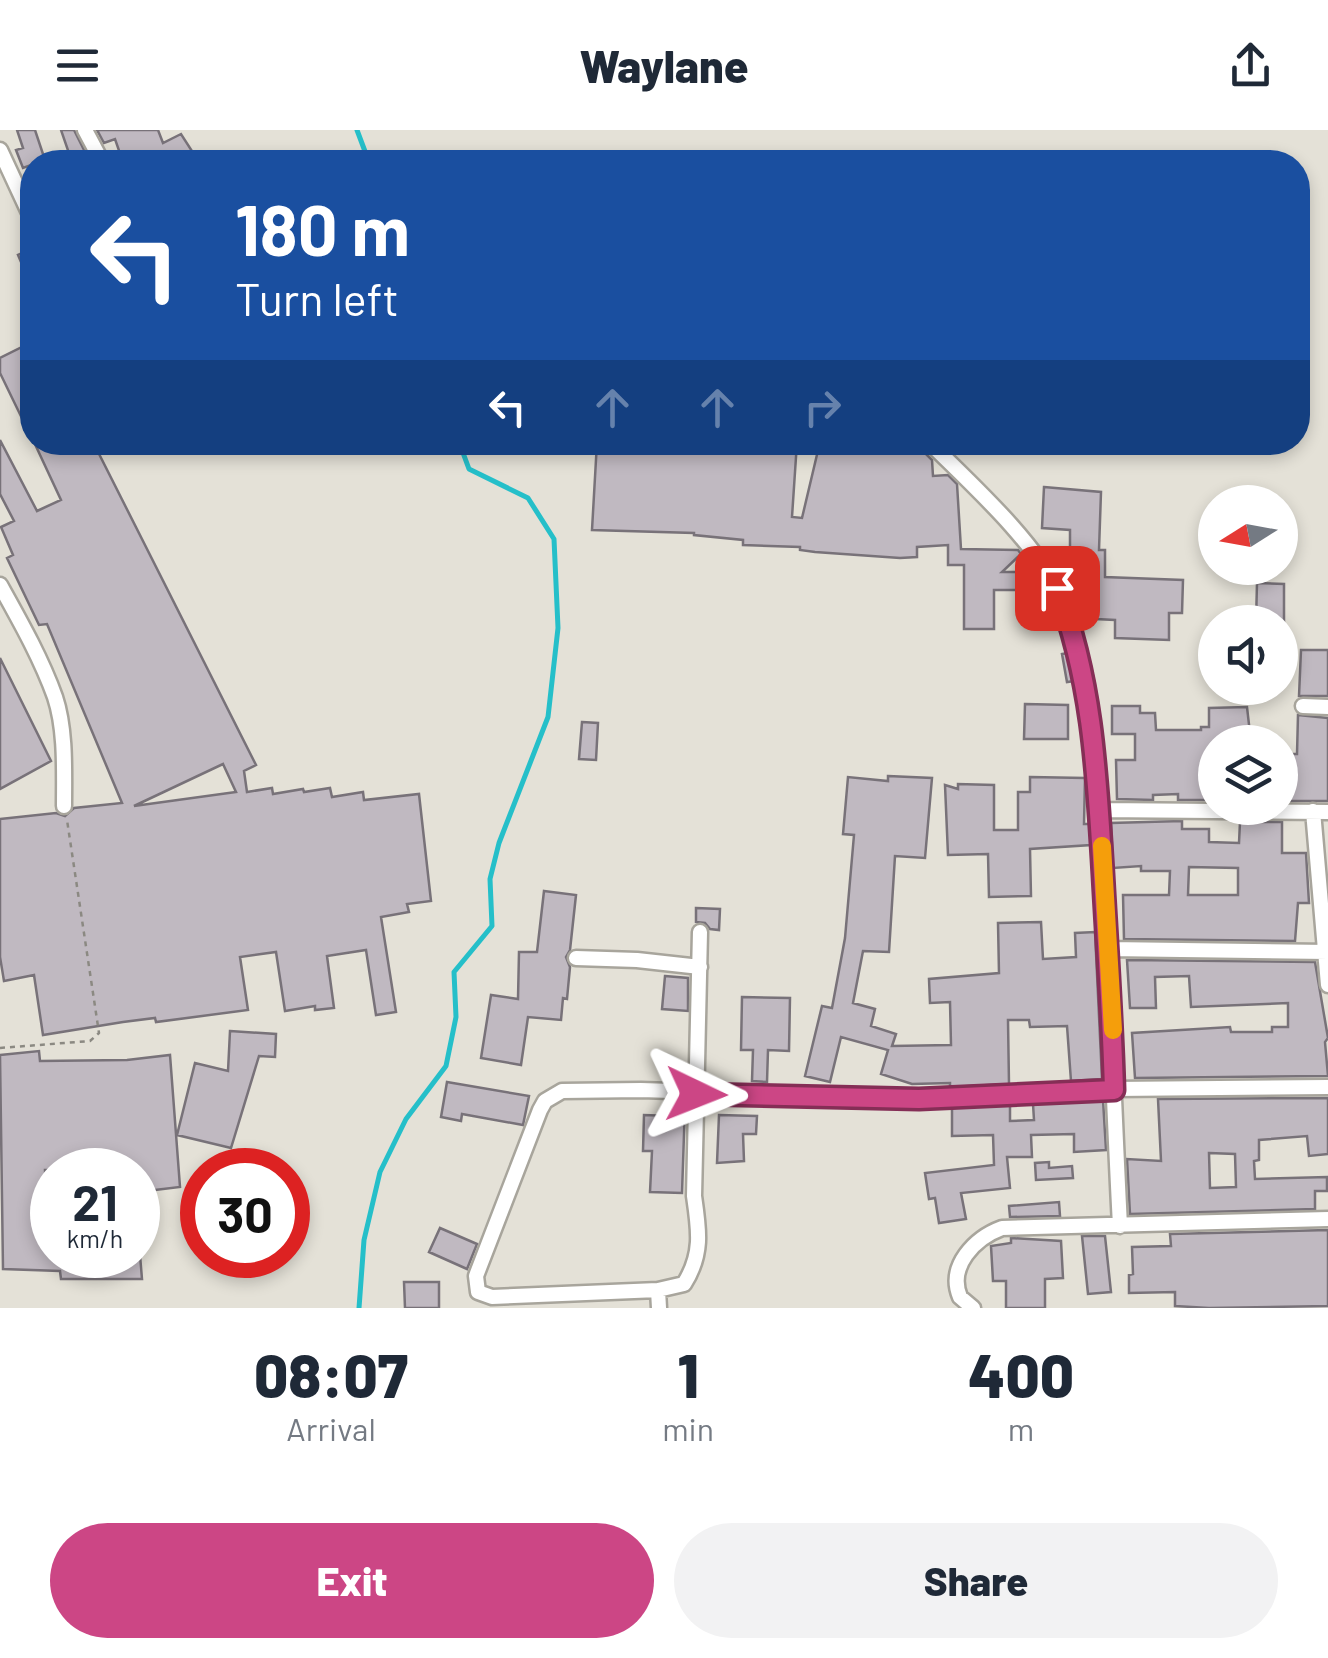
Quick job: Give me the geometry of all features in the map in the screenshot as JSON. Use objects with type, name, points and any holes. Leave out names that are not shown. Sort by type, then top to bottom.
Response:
[{"type":"street","points":[[0,150],[20,193]]},
{"type":"street","points":[[940,455],[1014,532],[1057,588],[1079,648],[1100,810],[1120,1226]]},
{"type":"street","points":[[0,584],[31,641],[56,700],[64,806]]},
{"type":"street","points":[[1304,706],[1328,707]]},
{"type":"street","points":[[1100,810],[1321,812],[1328,985]]},
{"type":"street","points":[[700,932],[700,967],[696,1094],[694,1196],[700,1234],[696,1266],[684,1284],[658,1290],[483,1296],[475,1285],[540,1110],[553,1095],[591,1090],[696,1094],[919,1099],[1114,1090],[1328,1087]]},
{"type":"street","points":[[1109,949],[1327,952]]},
{"type":"street","points":[[576,958],[700,967]]},
{"type":"street","points":[[973,1308],[960,1297],[956,1274],[982,1235],[1002,1228],[1328,1219]]},
{"type":"street","points":[[658,1290],[659,1308]]},
{"type":"path","points":[[0,1048],[90,1042],[99,1033],[64,806]]},
{"type":"building","points":[[17,130],[35,130],[42,150],[20,150],[20,160],[16,150],[23,148]]},
{"type":"building","points":[[61,130],[74,130],[84,150],[68,150]]},
{"type":"building","points":[[97,130],[158,130],[163,143],[181,134],[191,150],[119,150],[115,139],[104,143]]},
{"type":"building","points":[[20,348],[20,414],[0,373],[0,358]]},
{"type":"building","points":[[0,440],[37,511],[61,500],[40,455],[100,455],[256,765],[244,771],[247,792],[272,788],[273,794],[330,788],[332,797],[363,792],[364,800],[419,794],[431,901],[407,904],[409,912],[381,917],[396,1012],[376,1015],[366,950],[327,956],[334,1008],[315,1010],[315,1006],[285,1011],[276,952],[240,957],[248,1010],[156,1022],[155,1018],[43,1035],[34,975],[4,981],[0,957],[0,819],[56,813],[65,816],[74,808],[122,803],[47,624],[39,625],[7,558],[13,555],[1,527],[14,521],[0,494]],"holes":[[[223,764],[236,792],[134,806]]]},
{"type":"building","points":[[596,455],[796,455],[792,517],[802,518],[817,455],[927,455],[932,460],[933,476],[948,475],[957,484],[961,549],[1018,550],[1021,554],[1002,572],[1032,572],[1032,590],[994,590],[994,629],[964,629],[964,565],[948,565],[948,545],[917,547],[917,557],[900,558],[743,545],[743,540],[694,533],[592,530]]},
{"type":"building","points":[[1044,487],[1101,492],[1099,550],[1105,550],[1105,577],[1183,580],[1182,613],[1169,613],[1169,640],[1115,638],[1115,620],[1096,619],[1097,611],[1088,611],[1089,573],[1070,573],[1070,530],[1042,528]]},
{"type":"building","points":[[1257,585],[1284,585],[1284,605],[1256,605]]},
{"type":"building","points":[[1301,650],[1328,650],[1328,696],[1299,696]]},
{"type":"building","points":[[1068,653],[1075,681],[1067,682],[1062,654]]},
{"type":"building","points":[[0,658],[51,761],[0,789]]},
{"type":"building","points":[[1025,704],[1068,705],[1068,739],[1024,739]]},
{"type":"building","points":[[1112,706],[1140,706],[1140,713],[1155,713],[1156,730],[1198,730],[1198,800],[1178,800],[1178,794],[1153,795],[1153,800],[1117,799],[1116,760],[1135,760],[1135,734],[1112,734]]},
{"type":"building","points":[[1247,707],[1249,725],[1209,725],[1209,708]]},
{"type":"building","points":[[1298,715],[1328,718],[1328,801],[1298,801]]},
{"type":"building","points":[[582,722],[598,723],[596,760],[579,759]]},
{"type":"building","points":[[888,776],[932,778],[925,858],[895,856],[889,952],[863,951],[853,1003],[875,1009],[871,1026],[896,1034],[892,1046],[951,1045],[950,1002],[930,1003],[929,979],[999,973],[998,923],[1041,922],[1043,959],[1076,957],[1075,933],[1095,932],[1102,1079],[1071,1081],[1067,1026],[1030,1027],[1029,1020],[1008,1020],[1009,1084],[912,1084],[881,1074],[888,1050],[841,1037],[830,1082],[805,1076],[822,1006],[832,1008],[845,938],[854,835],[843,834],[848,777],[888,781]]},
{"type":"building","points":[[1030,777],[1085,778],[1084,824],[1090,824],[1091,845],[1030,849],[1031,896],[989,897],[988,854],[948,855],[945,785],[958,789],[958,784],[994,785],[994,830],[1018,830],[1018,792],[1030,792]]},
{"type":"building","points":[[1182,821],[1182,829],[1209,829],[1209,842],[1239,843],[1240,825],[1282,825],[1282,853],[1306,853],[1309,903],[1298,903],[1295,941],[1124,939],[1123,895],[1169,895],[1170,871],[1141,871],[1141,866],[1113,868],[1111,823]],"holes":[[[1189,867],[1238,868],[1238,895],[1188,895]]]},
{"type":"building","points":[[544,891],[576,895],[566,957],[570,967],[567,999],[563,998],[561,1020],[528,1017],[521,1065],[481,1058],[491,995],[518,999],[519,952],[537,952]]},
{"type":"building","points":[[696,908],[720,909],[719,930],[696,922]]},
{"type":"building","points":[[1127,960],[1315,962],[1328,1038],[1328,1076],[1135,1078],[1132,1033],[1230,1027],[1231,1032],[1272,1032],[1272,1027],[1288,1027],[1288,1003],[1191,1007],[1189,976],[1155,977],[1156,1008],[1130,1008]]},
{"type":"building","points":[[665,976],[688,978],[688,1011],[662,1009]]},
{"type":"building","points":[[742,997],[790,998],[789,1051],[768,1050],[767,1082],[752,1081],[753,1050],[741,1050]]},
{"type":"building","points":[[230,1031],[276,1034],[275,1057],[259,1056],[231,1148],[177,1135],[195,1063],[228,1071]]},
{"type":"building","points":[[39,1051],[40,1061],[127,1060],[170,1055],[180,1187],[160,1189],[160,1148],[30,1148],[30,1270],[3,1269],[0,1055]]},
{"type":"building","points":[[447,1082],[529,1096],[523,1125],[462,1114],[461,1121],[441,1117]]},
{"type":"building","points":[[1328,1098],[1328,1154],[1309,1156],[1307,1136],[1259,1140],[1259,1160],[1254,1161],[1255,1179],[1327,1177],[1327,1191],[1315,1191],[1315,1209],[1130,1214],[1127,1159],[1161,1161],[1158,1099]],"holes":[[[1209,1153],[1235,1154],[1236,1187],[1210,1188]]]},
{"type":"building","points":[[1103,1100],[1106,1150],[1074,1152],[1074,1134],[1031,1135],[1032,1157],[1007,1157],[1010,1188],[961,1193],[966,1219],[939,1223],[935,1198],[929,1199],[925,1173],[994,1165],[993,1135],[952,1136],[952,1108],[1010,1105],[1010,1121],[1034,1120],[1033,1104]]},
{"type":"building","points":[[673,1104],[685,1105],[682,1193],[650,1192],[652,1151],[643,1151],[644,1115],[673,1116]]},
{"type":"building","points":[[719,1115],[757,1116],[756,1134],[743,1134],[744,1161],[717,1163]]},
{"type":"building","points":[[1049,1162],[1049,1168],[1072,1166],[1073,1178],[1036,1180],[1035,1163]]},
{"type":"building","points":[[1059,1202],[1060,1216],[1010,1217],[1009,1206]]},
{"type":"building","points":[[440,1228],[477,1244],[467,1269],[429,1252]]},
{"type":"building","points":[[1328,1230],[1328,1306],[1175,1306],[1175,1292],[1129,1293],[1132,1247],[1171,1246],[1170,1234]]},
{"type":"building","points":[[1082,1236],[1105,1236],[1111,1292],[1088,1294]]},
{"type":"building","points":[[1011,1238],[1061,1241],[1063,1278],[1045,1279],[1045,1308],[1006,1308],[1006,1281],[993,1281],[991,1246],[1011,1243]]},
{"type":"building","points":[[61,1278],[142,1279],[61,1279]]},
{"type":"building","points":[[404,1282],[439,1282],[439,1308],[405,1308]]},
{"type":"waterway","points":[[357,130],[364,150]]},
{"type":"waterway","points":[[359,1308],[364,1240],[380,1172],[406,1119],[446,1066],[456,1017],[454,972],[492,926],[490,879],[499,843],[548,717],[558,628],[554,539],[528,498],[469,469],[464,455]]},
{"type":"slow traffic","points":[[1102,846],[1113,1030]]},
{"type":"route","points":[[696,1094],[919,1099],[1114,1090],[1109,949],[1094,753],[1079,648],[1057,588]]}]
